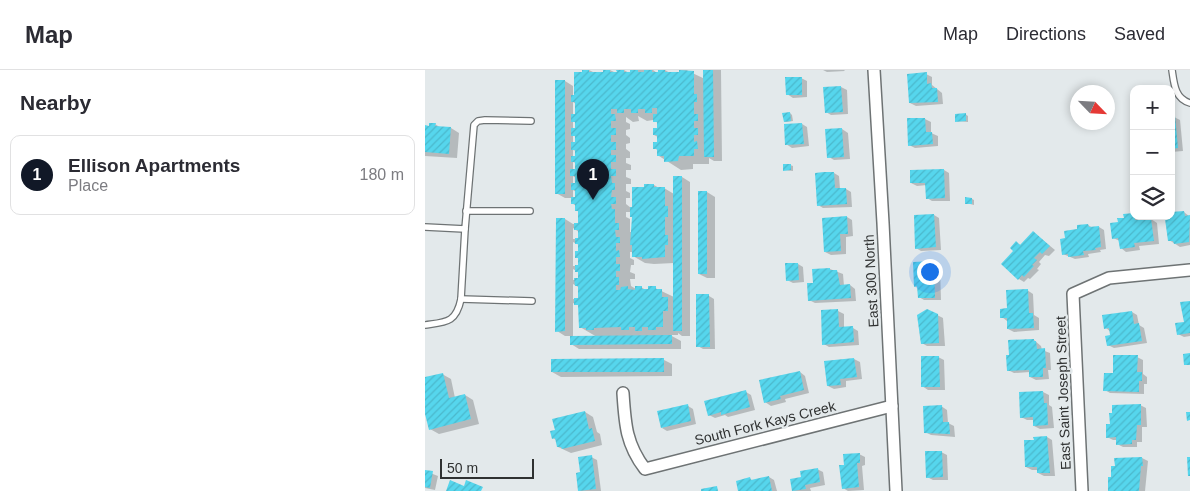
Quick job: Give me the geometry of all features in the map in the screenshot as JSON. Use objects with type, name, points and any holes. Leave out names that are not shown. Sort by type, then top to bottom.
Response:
[{"type":"street","name":"East 300 North","points":[[874,70],[896,491]]},
{"type":"street","name":"East Saint Joseph Street","points":[[1082,491],[1073,294],[1109,278],[1190,270]]},
{"type":"street","name":"South Fork Kays Creek","points":[[623,393],[625,428],[635,456],[645,469],[892,406]]},
{"type":"lane","points":[[1172,70],[1178,95],[1190,103]]},
{"type":"lane","points":[[425,325],[448,321],[455,316],[461,299],[466,211],[474,124],[485,120],[531,121]]},
{"type":"lane","points":[[466,211],[530,211]]},
{"type":"lane","points":[[425,227],[465,229]]},
{"type":"lane","points":[[461,299],[532,301]]},
{"type":"building","points":[[582,70],[589,70],[589,72],[603,72],[603,70],[610,70],[610,72],[617,72],[616,70],[624,70],[624,72],[630,72],[630,70],[638,70],[638,72],[644,72],[644,70],[652,70],[652,72],[658,72],[658,70],[665,70],[665,72],[679,72],[679,70],[694,71],[694,94],[697,94],[697,102],[694,102],[694,114],[698,114],[698,121],[694,121],[694,128],[698,128],[698,135],[694,135],[694,142],[697,141],[698,149],[694,149],[694,156],[679,156],[678,161],[664,162],[664,156],[657,156],[657,149],[653,149],[653,142],[657,142],[657,135],[653,135],[653,128],[657,128],[657,122],[653,122],[653,114],[657,114],[657,108],[652,108],[652,113],[645,113],[645,109],[638,109],[638,113],[631,113],[631,109],[624,109],[624,113],[617,113],[617,109],[611,109],[611,114],[615,114],[616,121],[611,121],[611,128],[616,128],[616,135],[611,135],[611,142],[616,142],[616,150],[611,150],[611,155],[616,155],[616,162],[611,162],[611,169],[616,169],[616,176],[611,176],[612,183],[615,183],[615,190],[612,190],[611,197],[616,197],[616,204],[611,204],[612,209],[615,209],[615,223],[619,223],[619,230],[615,230],[616,237],[620,237],[620,243],[616,243],[616,251],[619,250],[620,257],[616,257],[616,264],[620,264],[620,271],[616,271],[616,277],[619,277],[619,285],[616,285],[616,290],[628,286],[628,289],[635,290],[635,286],[642,286],[642,289],[648,289],[648,286],[656,286],[656,289],[662,289],[662,297],[668,297],[668,311],[663,311],[663,327],[656,327],[656,330],[648,330],[648,327],[642,327],[642,331],[635,331],[635,327],[629,327],[629,330],[621,330],[621,327],[594,328],[594,330],[579,328],[578,305],[574,305],[574,298],[578,298],[578,286],[575,286],[574,278],[578,278],[578,272],[575,272],[578,258],[575,258],[575,251],[578,251],[578,244],[575,244],[575,238],[578,238],[578,230],[574,230],[574,223],[578,223],[578,211],[575,211],[575,204],[571,204],[571,197],[575,197],[575,190],[571,190],[571,183],[575,183],[575,176],[570,176],[570,169],[575,169],[575,162],[571,162],[571,156],[575,156],[575,150],[571,150],[571,142],[575,142],[575,136],[571,136],[571,128],[575,128],[575,122],[571,122],[571,114],[575,114],[575,102],[571,102],[571,95],[574,95],[574,72],[582,72]]},
{"type":"building","points":[[703,70],[713,70],[714,157],[704,157]]},
{"type":"building","points":[[927,72],[927,84],[931,83],[932,88],[937,88],[938,102],[909,103],[907,74]]},
{"type":"building","points":[[785,77],[802,77],[802,95],[786,95]]},
{"type":"building","points":[[555,80],[565,80],[565,194],[555,194]]},
{"type":"building","points":[[841,86],[843,112],[825,113],[823,87]]},
{"type":"building","points":[[790,112],[791,121],[784,122],[782,113]]},
{"type":"building","points":[[966,113],[966,121],[955,122],[955,114]]},
{"type":"building","points":[[1175,116],[1178,148],[1175,148]]},
{"type":"building","points":[[907,118],[925,118],[926,132],[932,132],[933,144],[908,146]]},
{"type":"building","points":[[429,123],[436,123],[435,126],[451,127],[449,154],[425,152],[425,125],[429,126]]},
{"type":"building","points":[[802,123],[804,144],[785,145],[784,124]]},
{"type":"building","points":[[842,128],[844,157],[827,158],[825,129]]},
{"type":"building","points":[[783,164],[791,164],[791,170],[783,171]]},
{"type":"building","points":[[944,169],[945,198],[926,199],[925,183],[910,183],[910,170]]},
{"type":"building","points":[[834,172],[835,188],[846,188],[847,204],[817,206],[815,173]]},
{"type":"building","points":[[673,176],[682,176],[682,331],[673,331]]},
{"type":"building","points":[[644,184],[654,184],[654,187],[665,187],[665,206],[668,206],[668,217],[665,217],[665,235],[668,235],[668,245],[665,245],[665,257],[642,259],[642,257],[632,257],[632,245],[630,245],[632,217],[630,217],[630,207],[632,207],[632,187],[644,187]]},
{"type":"building","points":[[698,191],[707,191],[707,274],[698,274]]},
{"type":"building","points":[[965,197],[972,198],[972,204],[965,204]]},
{"type":"building","points":[[1184,211],[1185,216],[1190,215],[1189,242],[1174,244],[1173,241],[1168,241],[1165,220],[1175,220],[1175,212]]},
{"type":"building","points":[[1130,213],[1130,220],[1151,220],[1154,241],[1134,243],[1135,247],[1120,249],[1118,238],[1112,239],[1110,223],[1118,222],[1117,218],[1124,218],[1123,214]]},
{"type":"building","points":[[934,214],[936,247],[915,249],[914,215]]},
{"type":"building","points":[[847,216],[848,234],[840,234],[841,251],[824,252],[822,218]]},
{"type":"building","points":[[556,218],[565,218],[565,331],[555,332]]},
{"type":"building","points":[[1088,224],[1089,227],[1099,226],[1101,247],[1095,248],[1096,250],[1083,251],[1084,255],[1068,257],[1068,254],[1062,255],[1060,239],[1065,238],[1064,231],[1077,229],[1077,225]]},
{"type":"building","points":[[1033,231],[1050,246],[1042,254],[1040,252],[1034,258],[1037,260],[1032,265],[1034,266],[1024,277],[1022,275],[1018,280],[1001,264],[1013,251],[1010,248],[1016,241],[1020,245]]},
{"type":"building","points":[[934,261],[935,298],[918,298],[917,286],[914,287],[913,262]]},
{"type":"building","points":[[785,263],[798,263],[799,280],[786,281]]},
{"type":"building","points":[[830,268],[830,270],[837,270],[840,285],[850,284],[851,298],[808,301],[807,283],[813,283],[812,269]]},
{"type":"building","points":[[1028,289],[1029,313],[1033,313],[1034,328],[1007,329],[1007,318],[1000,318],[1000,309],[1007,308],[1006,290]]},
{"type":"building","points":[[696,294],[709,294],[710,347],[696,347]]},
{"type":"building","points":[[1190,301],[1190,333],[1177,335],[1175,323],[1184,322],[1180,302]]},
{"type":"building","points":[[838,309],[839,327],[853,326],[854,342],[822,345],[821,310]]},
{"type":"building","points":[[927,309],[938,314],[939,343],[921,344],[917,315]]},
{"type":"building","points":[[1132,311],[1134,324],[1139,323],[1142,341],[1107,346],[1105,336],[1110,335],[1109,328],[1104,329],[1102,315]]},
{"type":"building","points":[[672,335],[672,344],[570,345],[570,336]]},
{"type":"building","points":[[1034,339],[1037,349],[1045,348],[1046,368],[1043,368],[1043,377],[1029,377],[1029,370],[1007,371],[1006,355],[1009,355],[1008,340]]},
{"type":"building","points":[[1190,353],[1190,365],[1184,365],[1183,354]]},
{"type":"building","points":[[1113,355],[1138,355],[1137,372],[1142,372],[1142,381],[1139,381],[1139,392],[1103,391],[1104,373],[1113,373]]},
{"type":"building","points":[[921,356],[939,356],[940,387],[921,387]]},
{"type":"building","points":[[664,358],[664,372],[551,372],[551,359]]},
{"type":"building","points":[[854,358],[857,377],[840,379],[841,385],[827,386],[824,361]]},
{"type":"building","points":[[800,371],[804,390],[780,396],[781,399],[764,403],[759,380]]},
{"type":"building","points":[[443,373],[449,398],[465,394],[471,419],[429,430],[425,414],[425,377]]},
{"type":"building","points":[[746,390],[750,407],[721,415],[721,412],[708,416],[704,401]]},
{"type":"building","points":[[1043,391],[1044,403],[1047,403],[1048,425],[1033,426],[1033,417],[1020,418],[1019,392]]},
{"type":"building","points":[[688,404],[691,421],[661,428],[657,411]]},
{"type":"building","points":[[1141,404],[1141,425],[1137,425],[1136,440],[1132,440],[1132,444],[1116,445],[1116,437],[1106,438],[1106,424],[1110,424],[1109,413],[1112,413],[1112,405]]},
{"type":"building","points":[[942,405],[943,422],[949,422],[950,434],[924,433],[923,406]]},
{"type":"building","points":[[585,411],[589,429],[592,428],[595,441],[562,449],[557,447],[555,438],[552,439],[550,431],[555,430],[552,419]]},
{"type":"building","points":[[1186,412],[1190,412],[1190,420],[1187,421]]},
{"type":"building","points":[[1047,436],[1050,473],[1037,473],[1037,467],[1025,467],[1024,440],[1034,440],[1033,437]]},
{"type":"building","points":[[925,451],[942,451],[943,477],[926,478]]},
{"type":"building","points":[[860,453],[860,463],[857,463],[859,487],[842,489],[839,465],[844,465],[843,454]]},
{"type":"building","points":[[592,455],[596,489],[578,491],[576,473],[580,472],[578,457]]},
{"type":"building","points":[[1142,457],[1143,466],[1141,466],[1139,491],[1108,491],[1108,477],[1111,477],[1111,466],[1115,466],[1114,458]]},
{"type":"building","points":[[1187,457],[1190,457],[1190,476],[1188,476]]},
{"type":"building","points":[[818,468],[820,482],[805,485],[806,489],[792,491],[790,479],[801,477],[800,471]]},
{"type":"building","points":[[425,470],[433,471],[430,488],[425,487]]},
{"type":"building","points":[[769,476],[772,491],[738,491],[736,481],[750,477],[751,480]]},
{"type":"building","points":[[450,480],[464,486],[466,480],[483,487],[481,491],[446,491]]},
{"type":"building","points":[[717,486],[718,491],[701,491],[701,489]]},
{"type":"place","name":"Ellison Apartments","points":[[593,200]]}]
